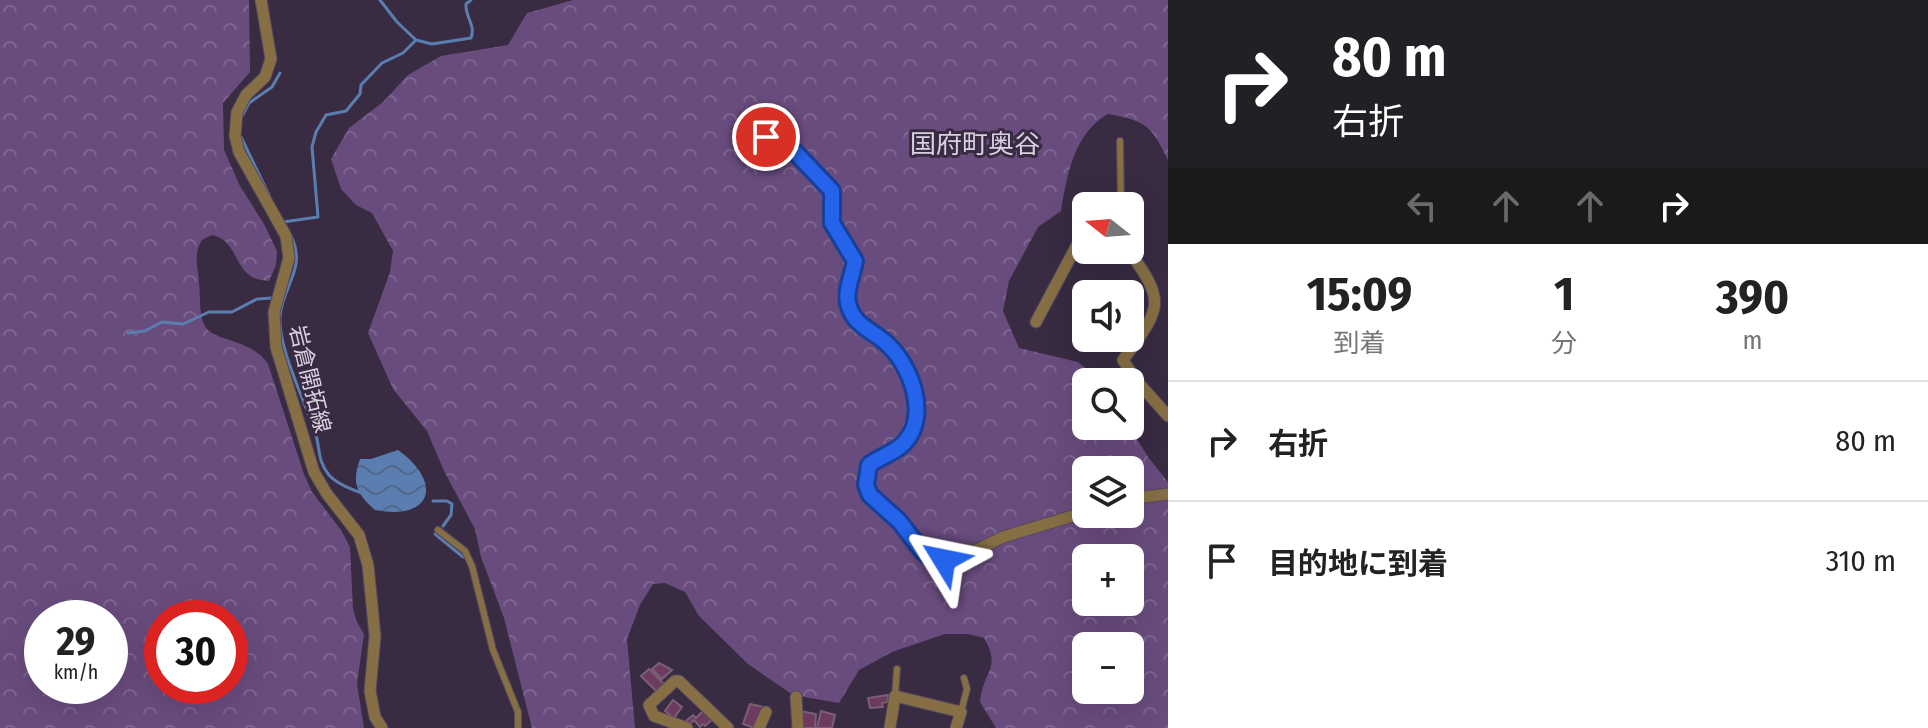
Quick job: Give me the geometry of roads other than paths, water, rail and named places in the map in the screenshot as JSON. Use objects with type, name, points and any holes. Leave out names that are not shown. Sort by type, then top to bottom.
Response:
[{"type":"street","name":"岩倉開拓線","points":[[261,0],[270,44],[269,68],[265,77],[246,95],[237,112],[235,136],[239,152],[286,236],[289,258],[274,312],[274,329],[283,371],[314,472],[359,535],[368,565],[375,636],[370,691],[375,717],[382,728]]},
{"type":"street","points":[[742,130],[784,144],[832,191],[832,223],[855,261],[847,294],[848,305],[856,321],[885,342],[900,358],[913,386],[917,410],[914,429],[901,446],[869,465],[866,485],[870,495],[899,521],[923,552],[932,558],[944,560],[956,560],[1003,537],[1072,516]]},
{"type":"street","points":[[1036,322],[1072,254]]},
{"type":"street","points":[[1140,264],[1159,293],[1157,310],[1123,360],[1135,379],[1168,416]]},
{"type":"street","points":[[1144,497],[1168,494]]},
{"type":"street","points":[[687,728],[654,716],[649,705],[675,681],[679,681],[728,728]]},
{"type":"street","points":[[891,728],[895,696],[961,712],[956,728]]},
{"type":"street","points":[[796,697],[798,728]]},
{"type":"street","points":[[759,728],[766,712]]},
{"type":"lane","points":[[1120,141],[1121,192]]},
{"type":"lane","points":[[438,530],[465,551],[472,566],[493,650],[518,712],[518,728]]},
{"type":"lane","points":[[895,696],[897,669]]},
{"type":"lane","points":[[961,712],[967,689],[964,678]]},
{"type":"water","points":[[398,450],[422,474],[425,496],[420,504],[409,510],[375,510],[357,486],[360,459],[371,459]]},
{"type":"waterway","points":[[380,0],[416,40],[432,44],[471,38],[466,4],[471,0]]},
{"type":"waterway","points":[[282,220],[318,217],[312,147],[326,115],[346,111],[360,94],[361,85],[382,63],[403,53],[416,40]]},
{"type":"waterway","points":[[241,118],[249,103],[272,87],[280,73]]},
{"type":"waterway","points":[[241,137],[269,195]]},
{"type":"waterway","points":[[290,234],[295,246],[296,266],[280,316],[283,344],[316,435],[323,465],[336,481],[362,493]]},
{"type":"waterway","points":[[128,333],[145,331],[162,322],[183,324],[209,312],[232,312],[257,299],[272,298]]},
{"type":"waterway","points":[[433,501],[452,504],[451,515],[443,526]]},
{"type":"waterway","points":[[435,534],[463,557]]},
{"type":"district","name":"国府町奥谷","points":[[975,144]]}]
